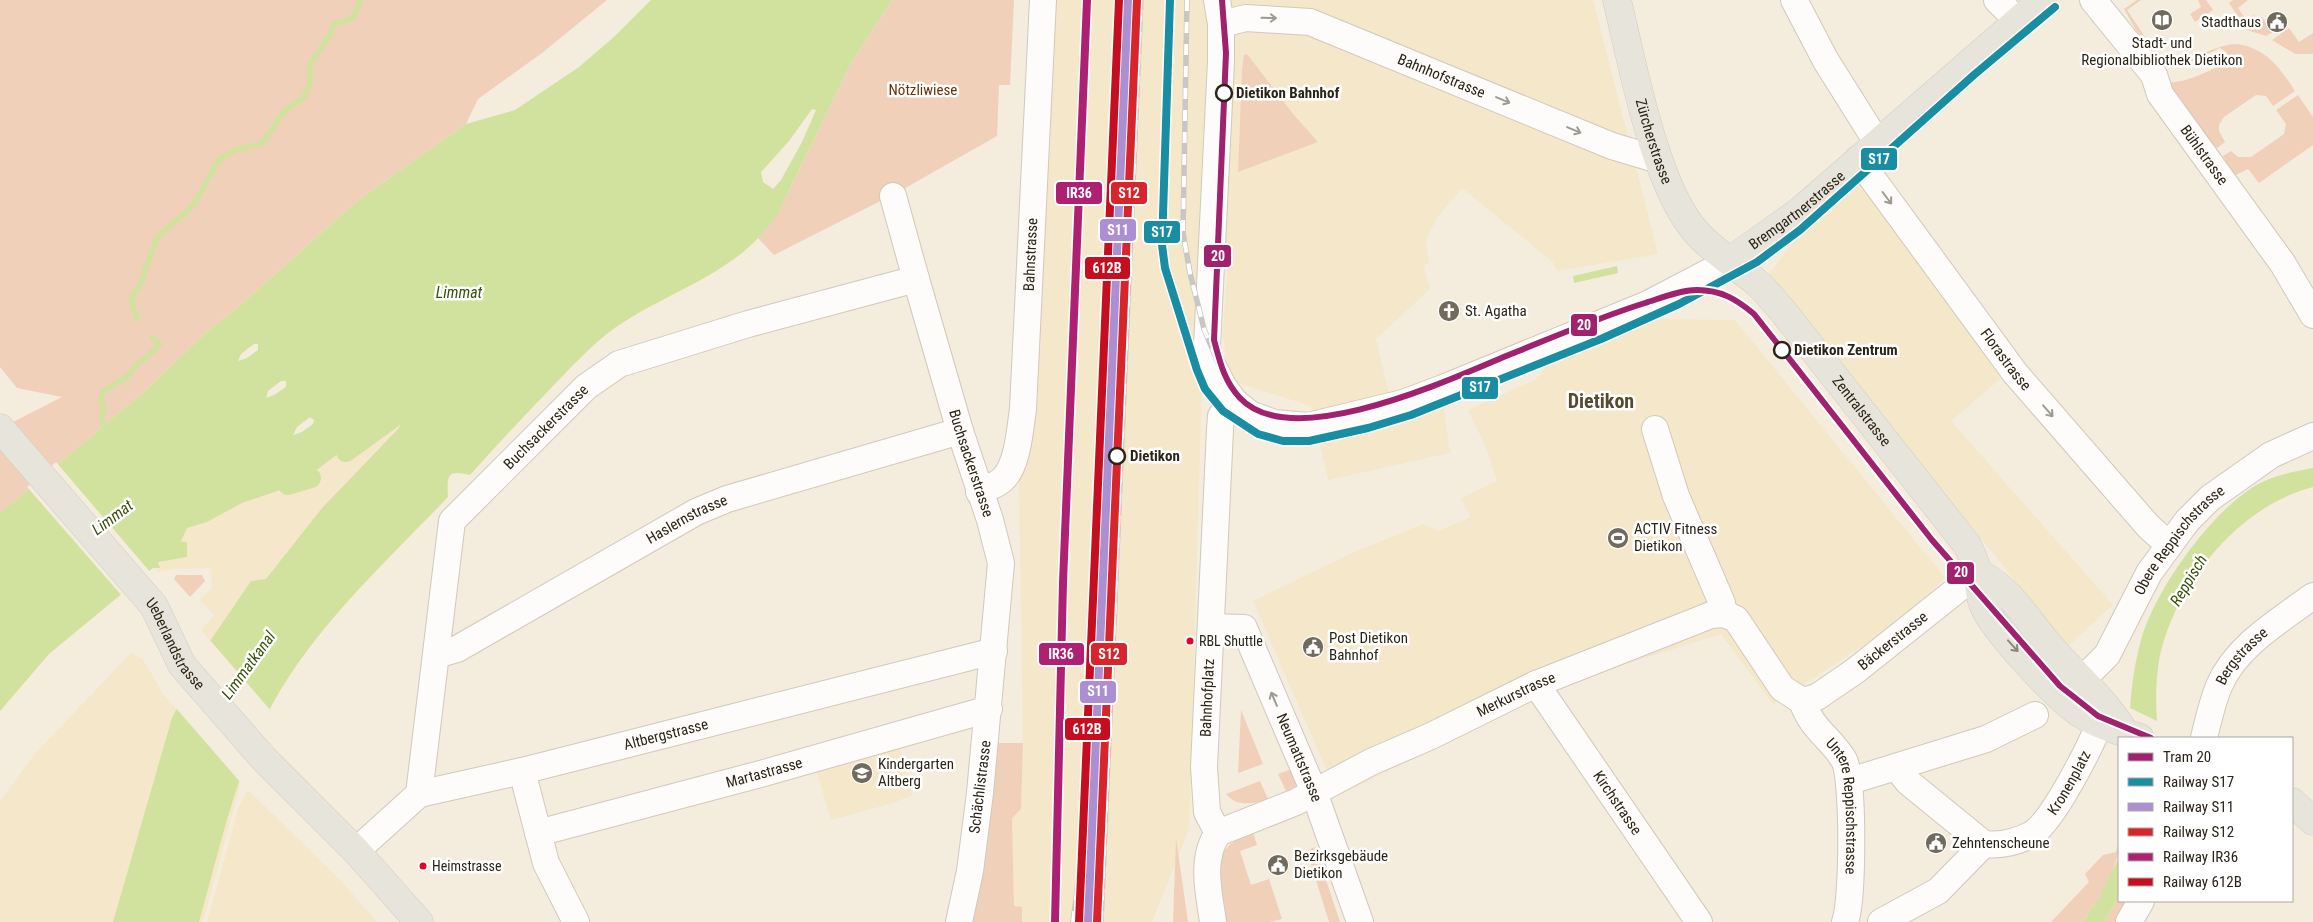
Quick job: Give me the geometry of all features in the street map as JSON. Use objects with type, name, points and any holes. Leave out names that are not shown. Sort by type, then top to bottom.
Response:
[{"type":"main road","name":"Zürcherstrasse","points":[[1617,0],[1659,160],[1677,203],[1697,234],[1730,261]]},
{"type":"main road","name":"Bremgartnerstrasse","points":[[1730,261],[1800,211],[2042,0]]},
{"type":"main road","name":"Zentralstrasse","points":[[1730,261],[1758,284],[1782,310],[1968,546],[1978,573],[1979,591],[1988,616],[2061,698],[2096,731],[2132,736]]},
{"type":"main road","name":"Ueberlandstrasse","points":[[0,428],[154,606],[182,664],[263,758],[356,851],[419,922]]},
{"type":"main road","points":[[1978,573],[2000,586],[2054,651],[2132,736]]},
{"type":"main road","points":[[2061,698],[2082,680]]},
{"type":"main road","points":[[2293,803],[2313,821]]},
{"type":"street","name":"Bahnstrasse","points":[[979,492],[999,482],[1007,474],[1014,457],[1023,409],[1044,0]]},
{"type":"street","name":"Florastrasse","points":[[1794,0],[1826,60],[1868,150],[2015,373],[2148,526],[2169,545]]},
{"type":"street","points":[[1997,0],[2017,20]]},
{"type":"street","name":"Bühlstrasse","points":[[2093,0],[2154,74],[2160,94],[2283,264],[2313,315]]},
{"type":"street","name":"Bahnhofstrasse","points":[[1219,12],[1246,18],[1310,22],[1612,146],[1659,160]]},
{"type":"street","points":[[1219,12],[1214,235],[1207,335],[1209,358],[1216,375],[1234,400],[1250,414],[1274,423],[1308,426],[1403,403],[1648,304],[1730,261]]},
{"type":"street","name":"Buchsackerstrasse","points":[[893,196],[960,431],[990,520],[1001,563],[994,651]]},
{"type":"street","name":"Buchsackerstrasse","points":[[419,794],[452,521],[596,379],[619,364],[638,356],[916,278]]},
{"type":"street","name":"Bahnhofplatz","points":[[1218,833],[1207,812],[1204,789],[1221,416],[1234,400]]},
{"type":"street","points":[[1655,429],[1676,496],[1722,603],[1724,614],[1736,619],[1740,623],[1782,688],[1802,701]]},
{"type":"street","name":"Haslernstrasse","points":[[436,655],[456,649],[696,512],[727,499],[960,431]]},
{"type":"street","name":"Obere Reppischstrasse","points":[[2082,680],[2107,654],[2142,585],[2187,521],[2210,498],[2272,455],[2313,436]]},
{"type":"street","name":"Bäckerstrasse","points":[[1802,701],[1817,697],[1855,671],[1978,573]]},
{"type":"street","name":"Bergstrasse","points":[[2204,737],[2219,687],[2237,657],[2250,644],[2313,596]]},
{"type":"street","name":"Merkurstrasse","points":[[1314,792],[1371,762],[1431,736],[1536,684],[1711,615],[1724,614]]},
{"type":"street","name":"Neumattstrasse","points":[[1211,627],[1244,628],[1314,792],[1360,922]]},
{"type":"street","name":"Schächlistrasse","points":[[959,922],[970,871],[994,651]]},
{"type":"street","name":"Altbergstrasse","points":[[356,851],[419,794],[522,771],[994,651]]},
{"type":"street","name":"Kirchstrasse","points":[[1536,684],[1699,922]]},
{"type":"street","name":"Untere Reppischstrasse","points":[[1802,701],[1808,718],[1844,760],[1850,781],[1850,899],[1845,922]]},
{"type":"street","name":"Martastrasse","points":[[538,833],[764,773],[989,709]]},
{"type":"street","points":[[1850,781],[1986,739],[2035,715]]},
{"type":"street","name":"Kronenplatz","points":[[1984,844],[1996,846],[2034,833],[2060,801],[2096,731]]},
{"type":"street","points":[[1881,922],[1938,891],[1984,844],[1908,782],[1896,767]]},
{"type":"street","points":[[522,771],[546,863],[576,922]]},
{"type":"street","points":[[1213,922],[1207,862],[1208,851],[1218,833],[1282,808],[1314,792]]},
{"type":"street","points":[[2129,922],[2140,902]]},
{"type":"shaded area","points":[[1047,0],[1593,0],[1658,254],[1557,271],[1553,262],[1462,188],[1437,218],[1426,240],[1429,263],[1424,265],[1430,289],[1376,339],[1389,394],[1435,377],[1444,409],[1450,453],[1328,480],[1311,406],[1229,380],[1223,335],[1228,260],[1204,313],[1189,829],[1152,922],[1022,922],[1022,907],[1014,907],[1012,817],[1021,809],[1023,743],[1018,420]]},
{"type":"shaded area","points":[[1875,167],[2019,363],[1951,421],[2113,605],[2068,646],[1768,275],[1792,244]]},
{"type":"shaded area","points":[[1645,319],[1735,320],[1945,578],[1895,625],[1773,704],[1721,634],[1560,685],[1338,796],[1253,601],[1352,553],[1423,524],[1438,531],[1471,517],[1461,498],[1497,481],[1487,450],[1468,410],[1535,380],[1547,366]]},
{"type":"shaded area","points":[[398,410],[403,418],[399,428],[322,508],[266,579],[251,581],[210,641],[201,630],[214,615],[200,600],[212,587],[211,568],[173,569],[158,572],[155,568],[159,569],[158,562],[187,557],[182,542],[177,541],[187,528],[207,522],[232,507],[289,487],[288,484],[310,475]]},
{"type":"shaded area","points":[[131,653],[143,660],[164,695],[241,782],[203,922],[0,922],[0,801],[34,755]]},
{"type":"shaded area","name":"Kindergarten Altberg","points":[[897,739],[912,795],[893,803],[831,820],[814,762]]},
{"type":"shaded area","points":[[248,790],[341,881],[377,922],[207,922],[239,806]]},
{"type":"green space","points":[[0,0],[607,0],[542,53],[478,99],[466,124],[361,198],[244,302],[209,330],[146,390],[0,513],[0,434],[13,422],[62,397],[17,388],[0,367]]},
{"type":"green space","name":"Nötzliwiese","points":[[892,0],[1014,0],[1010,85],[999,85],[997,136],[900,191],[774,255],[758,238],[779,211],[851,63]]},
{"type":"green space","points":[[2137,0],[2141,0],[2127,10],[2149,43],[2136,30],[2124,9]]},
{"type":"green space","points":[[2198,0],[2206,0],[2213,10],[2195,22],[2190,14],[2201,7]]},
{"type":"green space","points":[[2233,0],[2248,0],[2238,8],[2246,20],[2254,15],[2257,20],[2262,17],[2273,32],[2266,36],[2247,30],[2229,3]]},
{"type":"green space","points":[[2289,28],[2299,42],[2313,33],[2313,54],[2295,54],[2272,40]]},
{"type":"green space","points":[[2162,35],[2166,41],[2159,44],[2149,43]]},
{"type":"green space","points":[[2238,44],[2257,50],[2265,55],[2278,67],[2295,91],[2273,106],[2266,96],[2256,95],[2224,117],[2219,125],[2219,131],[2225,142],[2217,148],[2214,145],[2210,148],[2165,83],[2205,73],[2228,61],[2227,53],[2220,48],[2192,61],[2179,63],[2216,48]]},
{"type":"green space","points":[[1247,54],[1294,115],[1318,142],[1238,172],[1242,70],[1244,55]]},
{"type":"green space","points":[[2298,95],[2313,117],[2313,145],[2259,183],[2248,169],[2234,176],[2222,164],[2226,161],[2223,156],[2231,151],[2238,157],[2251,157],[2284,134],[2286,124],[2276,110]]},
{"type":"green space","points":[[176,575],[202,575],[205,581],[190,597],[174,579]]},
{"type":"green space","points":[[1241,710],[1263,764],[1238,773]]},
{"type":"green space","points":[[992,743],[1023,743],[1021,809],[1012,818],[1014,906],[1022,907],[1022,922],[971,922]]},
{"type":"green space","points":[[1297,767],[1300,784],[1286,791],[1278,774]]},
{"type":"green space","points":[[1260,781],[1268,799],[1251,803],[1240,803],[1226,794]]},
{"type":"green space","points":[[1253,833],[1257,845],[1240,851],[1251,885],[1269,879],[1282,919],[1270,922],[1224,922],[1218,880],[1221,859],[1225,850],[1232,843]]},
{"type":"green space","points":[[1176,838],[1188,922],[1173,922]]},
{"type":"green space","points":[[2118,844],[2116,863],[2112,873],[2102,893],[2083,922],[2051,922],[2089,882],[2085,874],[2103,855],[2116,852]]},
{"type":"green space","points":[[1315,847],[1340,922],[1329,922],[1307,851]]},
{"type":"green space","points":[[2118,899],[2118,902],[2128,902],[2117,922],[2104,922]]},
{"type":"water","name":"Limmat","points":[[651,0],[892,0],[851,63],[779,211],[763,233],[744,251],[723,266],[630,318],[608,333],[566,372],[470,475],[462,473],[452,474],[448,479],[448,497],[331,620],[310,647],[273,703],[249,755],[230,810],[199,922],[113,922],[172,718],[210,641],[251,581],[266,579],[322,508],[399,428],[403,418],[400,412],[395,411],[310,475],[288,484],[289,487],[242,503],[207,522],[187,528],[181,541],[177,541],[187,542],[187,557],[158,562],[160,568],[153,568],[49,654],[0,711],[0,513],[146,390],[209,330],[244,302],[361,198],[466,124],[515,110],[579,67],[615,36]],"holes":[[[812,109],[816,110],[802,142],[781,180],[773,189],[763,182],[761,172],[789,141]],[[254,344],[258,344],[258,350],[247,358],[238,361],[241,354]],[[281,381],[286,381],[286,387],[266,398],[268,391]],[[310,417],[314,420],[313,424],[302,432],[293,435],[297,427]]]},
{"type":"water","points":[[1617,266],[1618,273],[1574,283],[1573,276]]},
{"type":"water","name":"Reppisch","points":[[2313,468],[2313,487],[2287,496],[2261,510],[2238,528],[2217,549],[2198,573],[2182,598],[2170,624],[2161,651],[2156,694],[2159,737],[2130,737],[2132,689],[2141,640],[2148,620],[2171,576],[2186,554],[2220,514],[2255,486],[2283,474]]},
{"type":"water","points":[[2118,860],[2118,899],[2104,922],[2083,922],[2101,894]]},
{"type":"pier","points":[[56,462],[151,573],[122,596],[27,487]]},
{"type":"pier","points":[[209,639],[272,712],[241,783],[175,707]]},
{"type":"pier","points":[[2126,706],[2157,721],[2161,737],[2128,737]]},
{"type":"waterway","points":[[137,319],[131,299],[140,285],[157,237],[192,207],[219,159],[238,149],[262,144],[284,111],[304,97],[310,83],[310,64],[329,36],[334,24],[352,18],[361,0]]},
{"type":"waterway","points":[[106,432],[102,419],[104,408],[100,399],[104,390],[128,376],[133,368],[160,345],[152,338]]},
{"type":"waterway","points":[[346,452],[394,417],[391,414]]},
{"type":"waterway","points":[[288,485],[311,478]]},
{"type":"railway","points":[[1101,922],[1141,0]]},
{"type":"railway","points":[[1187,0],[1183,233],[1190,273],[1204,329],[1221,370]]},
{"type":"railway","points":[[1073,922],[1088,805],[1098,693]]},
{"type":"tram line","name":"20","points":[[1222,0],[1226,53],[1214,340],[1226,378],[1240,398],[1264,413],[1296,418],[1333,415],[1373,406],[1413,393],[1628,308],[1664,297],[1684,291],[1697,290],[1706,290],[1728,296],[1754,314],[1932,540],[2060,686],[2098,716],[2149,737]]},
{"type":"rail line","name":"IR36","points":[[1055,922],[1063,582],[1087,0]]},
{"type":"rail line","name":"612B","points":[[1079,922],[1119,0]]},
{"type":"rail line","name":"S11","points":[[1088,922],[1128,0]]},
{"type":"rail line","name":"S12","points":[[1097,922],[1137,0]]},
{"type":"rail line","name":"S17","points":[[1170,0],[1162,245],[1165,268],[1197,370],[1205,389],[1223,411],[1258,434],[1283,441],[1309,441],[1368,428],[1411,415],[1601,339],[1679,304],[1757,262],[1800,230],[1975,74],[2055,7]]},
{"type":"place","name":"Stadt- und Regionalbibliothek Dietikon","points":[[2162,20]]},
{"type":"place","name":"Stadthaus","points":[[2277,22]]},
{"type":"place","name":"Dietikon Bahnhof","points":[[1224,93]]},
{"type":"place","name":"St. Agatha","points":[[1449,311]]},
{"type":"place","name":"Dietikon Zentrum","points":[[1782,350]]},
{"type":"place","name":"Dietikon","points":[[1117,456]]},
{"type":"place","name":"ACTIV Fitness Dietikon","points":[[1618,538]]},
{"type":"place","name":"RBL Shuttle","points":[[1190,641]]},
{"type":"place","name":"Post Dietikon Bahnhof","points":[[1313,647]]},
{"type":"place","name":"Kindergarten Altberg","points":[[862,773]]},
{"type":"place","name":"Zehntenscheune","points":[[1936,843]]},
{"type":"place","name":"Bezirksgebäude Dietikon","points":[[1278,865]]},
{"type":"place","name":"Heimstrasse","points":[[423,866]]},
{"type":"district","name":"Dietikon","points":[[1601,401]]},
{"type":"water label","name":"Limmatkanal","points":[[248,665]]}]
